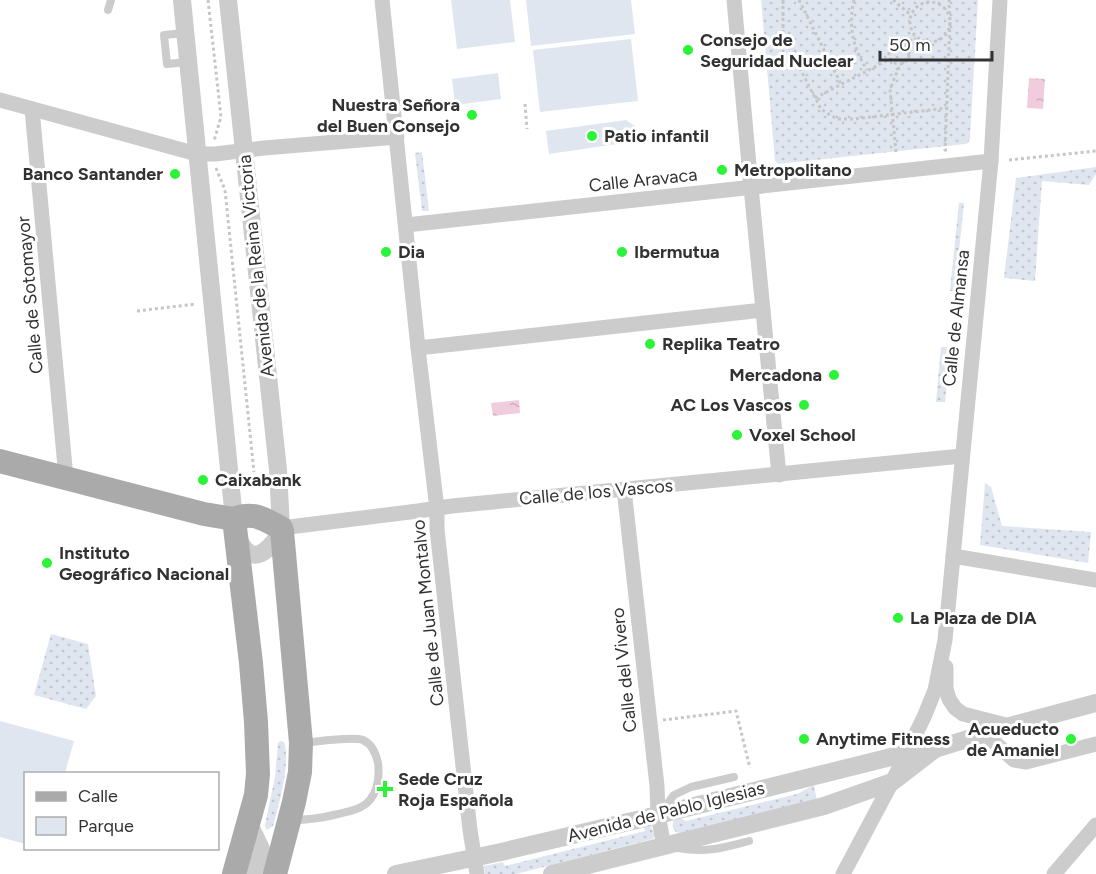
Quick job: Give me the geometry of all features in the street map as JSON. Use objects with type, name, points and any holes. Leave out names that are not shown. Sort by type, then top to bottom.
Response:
[{"type":"main road","points":[[0,461],[216,516],[235,525]]},
{"type":"main road","points":[[234,874],[256,795],[258,774],[251,663],[235,525],[243,516],[258,516],[282,530]]},
{"type":"main road","name":"Avenida de la Reina Victoria","points":[[275,874],[300,772],[301,743],[282,530]]},
{"type":"street","points":[[182,0],[188,62],[206,154],[235,525],[244,549],[252,554],[265,551],[282,530]]},
{"type":"street","name":"Avenida de la Reina Victoria","points":[[228,0],[278,470],[282,530]]},
{"type":"street","name":"Calle de Juan Montalvo","points":[[382,0],[437,509],[438,540],[475,866]]},
{"type":"street","points":[[734,0],[779,475]]},
{"type":"street","name":"Calle de Almansa","points":[[843,874],[908,753],[935,690],[945,640],[991,161],[1000,0]]},
{"type":"street","points":[[0,100],[206,154],[397,137]]},
{"type":"street","name":"Calle de Sotomayor","points":[[32,109],[66,478]]},
{"type":"street","name":"Calle Aravaca","points":[[405,225],[991,161]]},
{"type":"street","points":[[418,348],[763,310]]},
{"type":"street","name":"Calle de los Vascos","points":[[282,530],[452,506],[962,456]]},
{"type":"street","name":"Calle del Vivero","points":[[624,489],[657,786],[658,815],[664,846]]},
{"type":"street","points":[[953,556],[1096,580]]},
{"type":"street","name":"Calle de Almansa","points":[[945,640],[946,689],[955,708],[963,714],[1010,726]]},
{"type":"street","name":"Avenida de Pablo Iglesias","points":[[396,874],[475,866],[658,815],[908,753],[935,749],[1096,702]]},
{"type":"street","points":[[984,734],[1014,760],[1026,762],[1096,744]]},
{"type":"street","name":"Avenida de Pablo Iglesias","points":[[552,874],[824,806],[892,782],[935,749]]},
{"type":"street","points":[[249,822],[261,849],[254,874]]},
{"type":"street","points":[[1054,874],[1096,825]]},
{"type":"lane","points":[[108,9],[111,0]]},
{"type":"lane","points":[[289,820],[317,819],[362,807],[375,792],[378,782],[377,759],[368,743],[357,739],[301,743]]},
{"type":"lane","points":[[658,815],[674,795],[691,787],[734,777]]},
{"type":"lane","points":[[664,846],[693,851],[714,850],[749,841]]},
{"type":"path","points":[[208,0],[220,117],[214,140],[206,154],[216,167],[225,190],[254,472]]},
{"type":"path","points":[[783,0],[783,36],[821,109],[830,116],[838,119],[855,119],[947,108]]},
{"type":"path","points":[[799,0],[841,84]]},
{"type":"path","points":[[854,0],[852,36],[860,60],[867,70]]},
{"type":"path","points":[[893,0],[911,15]]},
{"type":"path","points":[[950,0],[945,150],[953,151]]},
{"type":"path","points":[[933,2],[942,6],[948,13],[950,22],[947,32],[941,39],[932,42],[922,41],[911,29],[911,15],[924,3],[933,2]]},
{"type":"path","points":[[906,46],[915,35]]},
{"type":"path","points":[[900,44],[906,46],[909,51],[906,63],[900,65],[890,59],[889,52],[893,46],[900,44]]},
{"type":"path","points":[[815,98],[890,59]]},
{"type":"path","points":[[896,152],[890,89],[900,65]]},
{"type":"path","points":[[525,104],[527,129]]},
{"type":"path","points":[[1009,160],[1096,151]]},
{"type":"path","points":[[137,311],[197,303]]},
{"type":"path","points":[[670,719],[736,711],[750,768]]},
{"type":"green space","points":[[451,0],[510,0],[515,42],[457,49]]},
{"type":"green space","points":[[526,0],[631,0],[635,34],[531,46]]},
{"type":"green space","points":[[761,0],[978,0],[968,143],[778,164],[775,161]]},
{"type":"green space","points":[[631,39],[638,101],[540,112],[533,50]]},
{"type":"green space","points":[[498,73],[501,99],[455,105],[452,79]]},
{"type":"green space","name":"Patio infantil","points":[[626,120],[636,127],[638,141],[549,154],[546,131]]},
{"type":"green space","points":[[422,152],[429,211],[422,211],[415,153]]},
{"type":"green space","points":[[1096,167],[1096,174],[1089,185],[1042,181],[1035,281],[1004,278],[1016,178]]},
{"type":"green space","points":[[959,203],[964,203],[955,291],[950,291]]},
{"type":"green space","points":[[941,347],[950,347],[945,402],[936,402]]},
{"type":"green space","points":[[985,483],[991,487],[1002,526],[1091,532],[1088,563],[980,545]]},
{"type":"green space","points":[[51,634],[88,644],[96,696],[86,709],[34,695]]},
{"type":"green space","points":[[0,721],[74,741],[65,772],[24,772],[24,844],[0,837]]},
{"type":"green space","points":[[280,741],[284,742],[286,750],[285,772],[273,826],[267,830],[265,825]]},
{"type":"green space","points":[[814,785],[817,801],[680,833],[673,828],[674,821],[678,818],[686,821],[797,794]]},
{"type":"green space","points":[[650,824],[655,836],[653,839],[516,874],[485,874],[484,866],[503,862],[505,866],[645,831],[644,826]]},
{"type":"water","points":[[1029,78],[1045,79],[1043,109],[1027,108]]},
{"type":"water","points":[[519,400],[520,413],[493,416],[491,403]]},
{"type":"place","name":"Consejo de Seguridad Nuclear","points":[[688,50]]},
{"type":"place","name":"Nuestra Señora del Buen Consejo","points":[[472,115]]},
{"type":"place","name":"Patio infantil","points":[[592,136]]},
{"type":"place","name":"Metropolitano","points":[[722,170]]},
{"type":"place","name":"Banco Santander","points":[[175,174]]},
{"type":"place","name":"Dia","points":[[386,252]]},
{"type":"place","name":"Ibermutua","points":[[622,252]]},
{"type":"place","name":"Replika Teatro","points":[[650,344]]},
{"type":"place","name":"Mercadona","points":[[834,375]]},
{"type":"place","name":"AC Los Vascos","points":[[804,405]]},
{"type":"place","name":"Voxel School","points":[[737,435]]},
{"type":"place","name":"Caixabank","points":[[203,480]]},
{"type":"place","name":"Instituto Geográfico Nacional","points":[[47,563]]},
{"type":"place","name":"La Plaza de DIA","points":[[898,618]]},
{"type":"place","name":"Anytime Fitness","points":[[804,739]]},
{"type":"place","name":"Acueducto de Amaniel","points":[[1071,739]]},
{"type":"place","name":"Sede Cruz Roja Española","points":[[385,789]]}]
